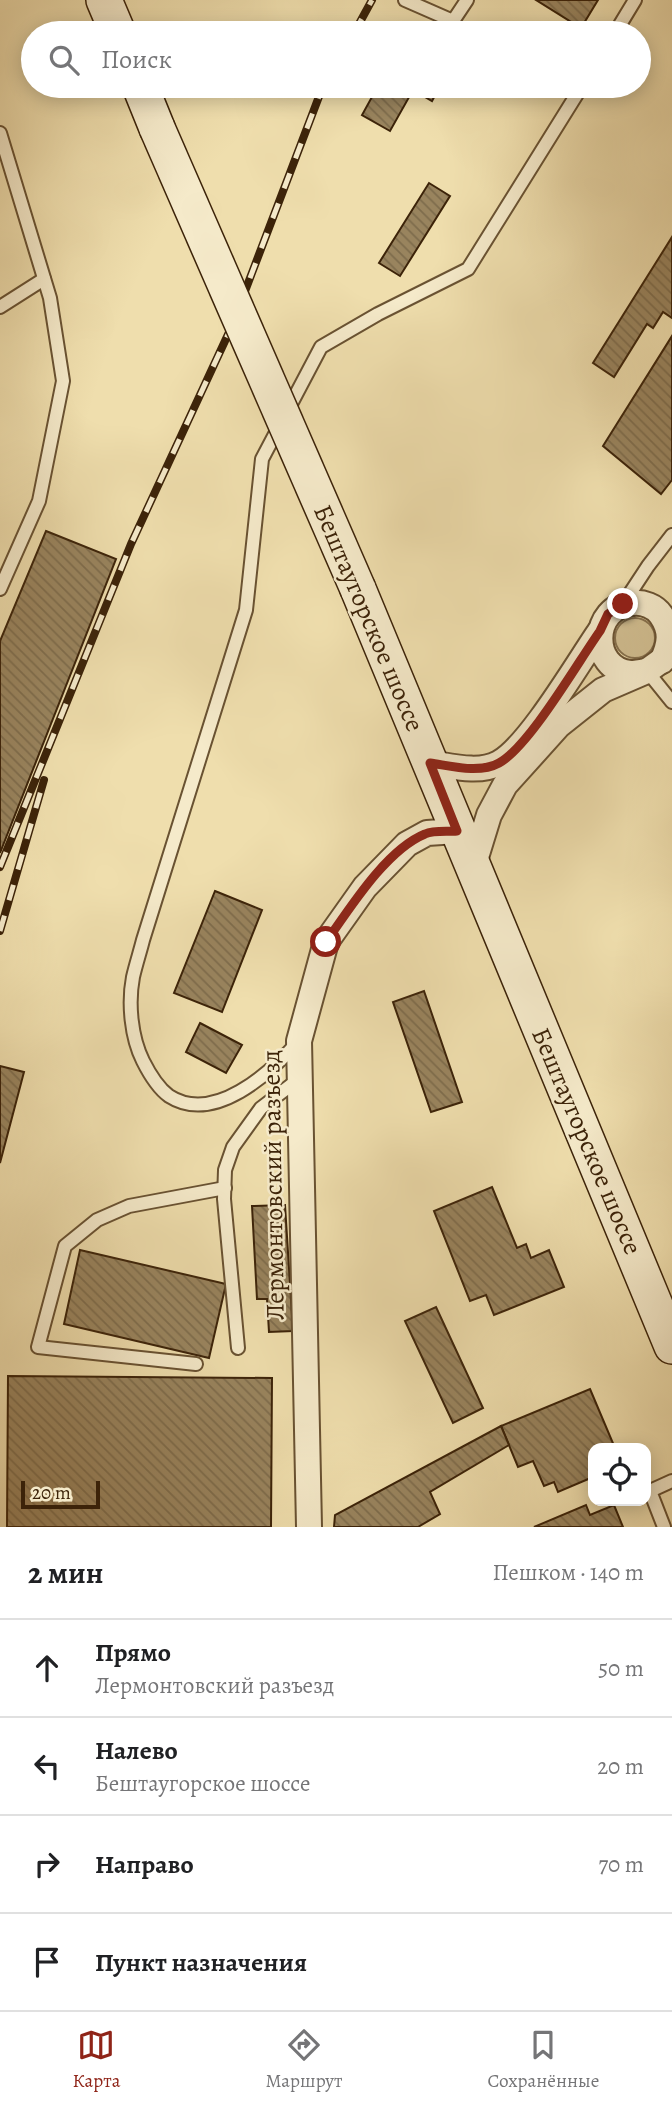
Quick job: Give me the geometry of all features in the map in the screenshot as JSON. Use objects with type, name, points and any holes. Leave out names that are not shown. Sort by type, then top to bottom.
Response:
[{"type":"main road","points":[[104,0],[113,21]]},
{"type":"main road","name":"Бештаугорское шоссе","points":[[145,98],[358,589],[672,1346]]},
{"type":"street","points":[[430,763],[471,769],[498,764],[522,745],[600,631],[608,614],[632,603],[672,602]]},
{"type":"street","points":[[472,867],[489,815],[505,785],[570,716],[603,690],[660,662],[669,644],[668,625],[658,610],[632,603]]},
{"type":"street","points":[[600,631],[601,649],[612,665],[628,673],[660,662]]},
{"type":"street","name":"Лермонтовский разъезд","points":[[309,1527],[299,1041],[326,942],[365,887],[407,844],[428,833],[457,831]]},
{"type":"lane","points":[[405,0],[453,20],[467,0]]},
{"type":"lane","points":[[622,21],[635,0]]},
{"type":"lane","points":[[299,1041],[278,1065],[247,1088],[226,1099],[204,1103],[184,1102],[167,1095],[151,1075],[138,1051],[132,1023],[133,979],[143,940],[246,610],[262,459],[321,347],[378,314],[468,269],[575,98]]},
{"type":"lane","points":[[0,133],[50,298],[63,381],[39,501],[0,589]]},
{"type":"lane","points":[[0,307],[44,279]]},
{"type":"lane","points":[[632,603],[648,566],[672,535]]},
{"type":"lane","points":[[660,662],[672,702]]},
{"type":"lane","points":[[238,1348],[225,1170],[233,1147],[261,1108],[300,1079]]},
{"type":"lane","points":[[196,1364],[38,1347],[65,1246],[97,1220],[129,1206],[225,1188]]},
{"type":"lane","points":[[664,1527],[650,1491],[672,1481]]},
{"type":"shaded area","points":[[635,618],[643,619],[649,624],[654,630],[654,646],[649,652],[643,657],[635,658],[627,657],[621,652],[616,646],[615,638],[616,630],[621,624],[627,619]]},
{"type":"building","points":[[536,0],[598,0],[585,21],[570,21]]},
{"type":"building","points":[[371,98],[409,98],[390,131],[362,115]]},
{"type":"building","points":[[429,183],[450,196],[400,276],[379,263]]},
{"type":"building","points":[[672,237],[672,318],[663,312],[653,328],[647,324],[614,377],[593,363]]},
{"type":"building","points":[[672,336],[672,480],[661,494],[603,446]]},
{"type":"building","points":[[46,531],[116,559],[0,853],[0,641]]},
{"type":"building","points":[[215,891],[262,910],[222,1012],[174,993]]},
{"type":"building","points":[[424,991],[462,1102],[431,1112],[393,1002]]},
{"type":"building","points":[[200,1023],[242,1045],[226,1073],[186,1052]]},
{"type":"building","points":[[0,1066],[24,1072],[0,1163]]},
{"type":"building","points":[[492,1187],[517,1248],[526,1244],[531,1258],[549,1250],[564,1287],[494,1315],[486,1295],[470,1301],[434,1211]]},
{"type":"building","points":[[285,1205],[293,1331],[269,1332],[267,1299],[257,1299],[252,1206]]},
{"type":"building","points":[[80,1250],[226,1284],[209,1358],[64,1324]]},
{"type":"building","points":[[436,1307],[483,1408],[453,1423],[405,1321]]},
{"type":"building","points":[[8,1376],[272,1378],[271,1527],[7,1527]]},
{"type":"building","points":[[590,1389],[613,1443],[588,1443],[588,1479],[558,1492],[554,1482],[544,1486],[533,1461],[518,1467],[501,1426]]},
{"type":"building","points":[[501,1426],[509,1445],[430,1492],[440,1514],[418,1527],[334,1527],[335,1515]]},
{"type":"building","points":[[586,1505],[590,1515],[614,1506],[623,1527],[534,1527]]},
{"type":"railway","points":[[361,21],[372,0]]},
{"type":"railway","points":[[0,867],[131,544],[231,328],[318,98]]},
{"type":"railway","points":[[0,931],[44,780]]},
{"type":"route","points":[[326,942],[365,887],[407,844],[428,833],[457,831],[430,763],[471,769],[498,764],[522,745],[600,631],[608,614],[623,604]]}]
